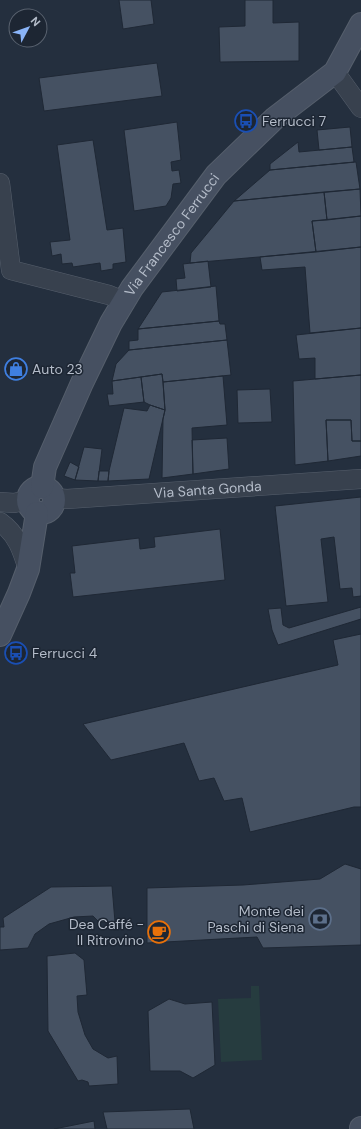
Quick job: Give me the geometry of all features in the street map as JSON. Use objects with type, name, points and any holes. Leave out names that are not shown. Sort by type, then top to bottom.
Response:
[{"type":"street","name":"Via Francesco Ferrucci","points":[[0,635],[28,569],[45,467],[110,322],[132,288],[216,175],[275,118],[335,72],[361,24]]},
{"type":"street","points":[[335,72],[361,108]]},
{"type":"street","points":[[0,183],[11,270],[109,295],[124,301]]},
{"type":"street","name":"Via Santa Gonda","points":[[0,502],[14,503],[40,499],[66,499],[361,479]]},
{"type":"street","points":[[0,522],[15,535],[21,547],[28,569]]},
{"type":"green space","points":[[251,986],[259,986],[262,1060],[221,1062],[218,999],[251,998]]},
{"type":"building","points":[[119,0],[151,0],[154,24],[123,29]]},
{"type":"building","points":[[245,0],[273,0],[273,23],[299,22],[299,61],[220,62],[219,27],[245,26]]},
{"type":"building","points":[[157,63],[162,96],[44,111],[39,78]]},
{"type":"building","points":[[177,122],[181,160],[171,162],[172,171],[179,170],[181,183],[173,184],[171,198],[166,206],[134,211],[124,130]]},
{"type":"building","points":[[350,127],[352,147],[319,150],[317,130]]},
{"type":"building","points":[[93,140],[107,230],[123,228],[126,262],[113,264],[113,269],[101,271],[100,263],[73,267],[72,263],[62,264],[61,254],[52,256],[50,242],[70,240],[57,145]]},
{"type":"building","points":[[298,142],[299,152],[352,147],[354,162],[270,170],[270,164]]},
{"type":"building","points":[[356,162],[360,189],[234,201],[270,170]]},
{"type":"building","points":[[360,189],[361,216],[327,220],[324,192]]},
{"type":"building","points":[[324,192],[327,220],[312,221],[316,252],[190,263],[191,253],[234,201]]},
{"type":"building","points":[[361,216],[361,247],[316,252],[312,221]]},
{"type":"building","points":[[361,247],[361,328],[310,333],[305,267],[262,270],[260,257]]},
{"type":"building","points":[[208,261],[211,287],[177,291],[176,279],[185,278],[183,264]]},
{"type":"building","points":[[216,286],[219,321],[138,329],[162,292]]},
{"type":"building","points":[[219,321],[220,324],[225,324],[227,340],[129,350],[129,341],[138,340],[138,329]]},
{"type":"building","points":[[361,328],[361,375],[315,379],[315,358],[299,359],[296,335]]},
{"type":"building","points":[[227,340],[231,375],[163,382],[162,374],[112,381],[116,364],[129,350]]},
{"type":"building","points":[[162,374],[165,410],[144,402],[141,377]]},
{"type":"building","points":[[361,375],[361,441],[352,441],[351,420],[326,420],[328,461],[295,465],[293,381]]},
{"type":"building","points":[[223,376],[227,425],[192,428],[193,474],[162,478],[163,419],[165,410],[163,382]]},
{"type":"building","points":[[141,377],[144,402],[109,406],[107,394],[113,394],[112,381]]},
{"type":"building","points":[[270,389],[272,422],[238,423],[237,390]]},
{"type":"building","points":[[150,405],[165,410],[149,479],[108,481],[124,408],[147,411]]},
{"type":"building","points":[[326,420],[351,420],[352,441],[361,441],[361,456],[328,461]]},
{"type":"building","points":[[227,438],[229,469],[193,474],[192,440]]},
{"type":"building","points":[[84,447],[102,449],[98,481],[75,480]]},
{"type":"building","points":[[70,462],[79,467],[75,480],[64,476]]},
{"type":"building","points":[[99,471],[109,471],[108,481],[98,481]]},
{"type":"building","points":[[361,497],[361,596],[353,597],[352,588],[340,589],[334,537],[321,539],[328,602],[286,606],[275,506]]},
{"type":"building","points":[[220,529],[225,580],[73,597],[70,573],[75,573],[72,546],[139,538],[140,549],[155,547],[154,537]]},
{"type":"building","points":[[361,607],[361,619],[278,645],[272,630],[268,609],[281,608],[283,625],[289,628]]},
{"type":"building","points":[[361,634],[361,807],[354,807],[250,832],[242,798],[224,801],[214,778],[199,781],[184,743],[111,760],[83,724],[338,665],[333,640]]},
{"type":"building","points":[[345,864],[361,869],[361,945],[263,948],[257,937],[147,943],[147,888],[243,885],[320,879]]},
{"type":"building","points":[[112,886],[115,922],[99,922],[93,916],[74,917],[49,924],[35,934],[28,948],[0,950],[0,927],[4,927],[3,918],[51,887]]},
{"type":"building","points":[[75,953],[84,960],[87,995],[77,996],[78,1012],[85,1035],[93,1049],[108,1058],[117,1056],[118,1084],[89,1086],[88,1082],[82,1080],[78,1081],[48,1031],[47,956]]},
{"type":"building","points":[[169,999],[185,1004],[212,1002],[215,1065],[193,1078],[180,1071],[150,1071],[148,1011]]},
{"type":"building","points":[[190,1109],[194,1129],[107,1129],[103,1112]]},
{"type":"building","points":[[94,1121],[95,1129],[54,1129]]},
{"type":"place","name":"Ferrucci 7","points":[[246,121]]},
{"type":"place","name":"Auto 23","points":[[16,369]]},
{"type":"place","name":"Ferrucci 4","points":[[16,653]]},
{"type":"place","name":"Monte dei Paschi di Siena","points":[[320,919]]},
{"type":"place","name":"Dea Caffé - Il Ritrovino","points":[[159,932]]}]
